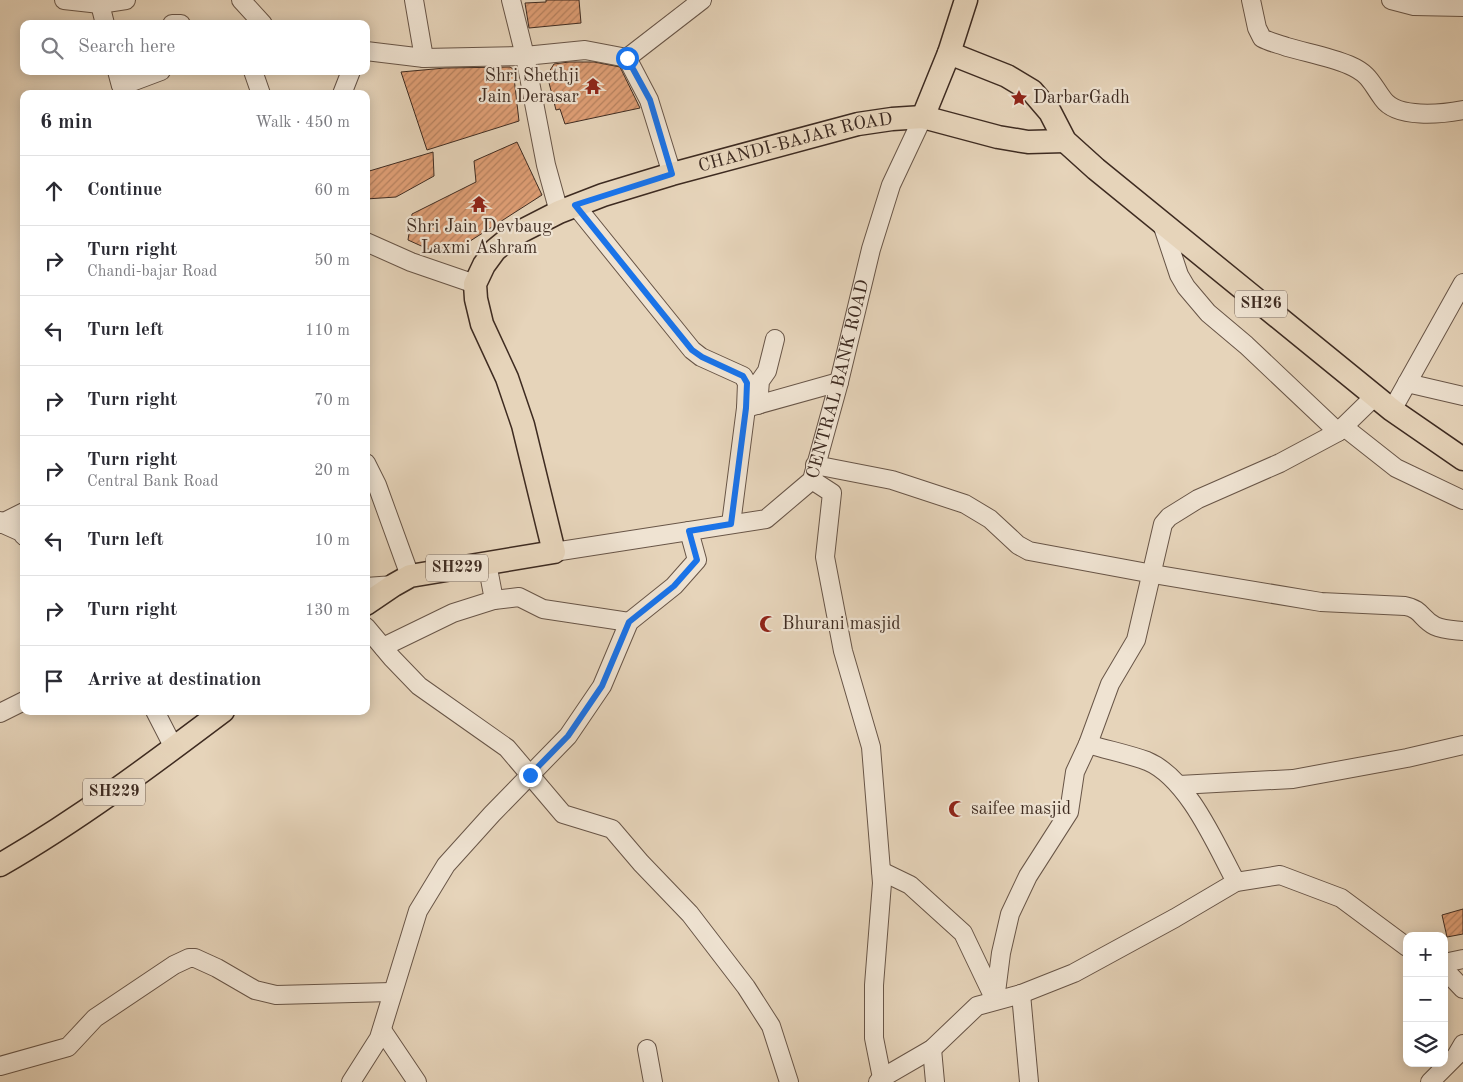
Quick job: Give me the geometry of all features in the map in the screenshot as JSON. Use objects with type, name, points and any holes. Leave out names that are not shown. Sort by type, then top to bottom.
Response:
[{"type":"main road","points":[[923,117],[949,53],[966,0]]},
{"type":"main road","name":"SH26","points":[[949,53],[1007,76],[1032,91],[1050,112],[1065,141],[1162,224],[1392,410],[1463,459]]},
{"type":"main road","name":"CHANDI-BAJAR ROAD","points":[[475,284],[484,265],[495,250],[512,236],[567,209],[672,174],[858,124],[923,117],[998,137],[1028,142],[1065,141]]},
{"type":"main road","points":[[475,284],[476,299],[482,324],[507,378],[522,425],[554,552]]},
{"type":"main road","name":"CENTRAL BANK ROAD","points":[[370,601],[402,580],[554,552]]},
{"type":"main road","name":"SH229","points":[[0,865],[38,843],[116,791],[218,715]]},
{"type":"street","points":[[64,0],[100,4],[126,0]]},
{"type":"street","points":[[241,0],[259,20]]},
{"type":"street","points":[[414,0],[424,58]]},
{"type":"street","points":[[511,0],[526,56],[542,146],[567,209],[692,350],[746,379],[752,407]]},
{"type":"street","points":[[370,51],[424,58],[526,56],[585,50],[627,58],[702,0]]},
{"type":"street","points":[[1251,0],[1258,31],[1262,38],[1348,65],[1365,73],[1391,108],[1425,113],[1449,113],[1463,110]]},
{"type":"street","points":[[1391,0],[1414,6],[1463,7]]},
{"type":"street","points":[[100,4],[104,20]]},
{"type":"street","points":[[627,58],[650,100],[672,174]]},
{"type":"street","points":[[118,75],[121,86],[150,75]]},
{"type":"street","points":[[255,75],[260,90]]},
{"type":"street","points":[[344,90],[349,75]]},
{"type":"street","name":"CENTRAL BANK ROAD","points":[[554,552],[766,519],[814,472],[839,382],[871,249],[888,194],[923,117]]},
{"type":"street","points":[[1162,224],[1179,275],[1186,287],[1203,307],[1341,430],[1396,468],[1463,500]]},
{"type":"street","points":[[370,244],[411,262],[475,284]]},
{"type":"street","points":[[1392,410],[1463,283]]},
{"type":"street","points":[[731,524],[752,407],[760,382],[767,372],[775,339]]},
{"type":"street","points":[[752,407],[839,382]]},
{"type":"street","points":[[1407,383],[1463,396]]},
{"type":"street","points":[[995,1000],[1001,953],[1010,914],[1028,876],[1069,812],[1076,772],[1110,684],[1136,640],[1153,574],[1163,524],[1170,517],[1198,499],[1280,462],[1341,430],[1375,396]]},
{"type":"street","points":[[370,471],[377,485],[402,580],[370,586]]},
{"type":"street","points":[[814,472],[892,480],[965,504],[990,518],[1018,545],[1030,550],[1153,574],[1321,602],[1405,606],[1416,609],[1433,625],[1439,628],[1463,631]]},
{"type":"street","points":[[814,472],[832,493],[826,557],[843,651],[872,747],[882,871],[874,985],[874,1038],[880,1080],[932,1049],[977,1006],[1021,994],[1074,973],[1175,918],[1236,882],[1280,876],[1341,898],[1403,944]]},
{"type":"street","points":[[0,523],[20,514]]},
{"type":"street","points":[[0,523],[20,532]]},
{"type":"street","points":[[351,1082],[379,1038],[418,911],[446,865],[568,736],[602,686],[629,622],[674,586],[697,560],[689,531]]},
{"type":"street","points":[[487,563],[494,600]]},
{"type":"street","points":[[383,647],[453,613],[494,600],[519,597],[544,609],[629,622]]},
{"type":"street","points":[[370,632],[419,686],[507,748],[563,814],[612,829],[641,863],[690,914],[746,987],[771,1026],[789,1082]]},
{"type":"street","points":[[0,713],[20,703]]},
{"type":"street","points":[[156,715],[174,748]]},
{"type":"street","points":[[1088,744],[1148,762],[1179,785],[1198,813],[1236,882]]},
{"type":"street","points":[[1179,785],[1293,779],[1408,758],[1463,745]]},
{"type":"street","points":[[882,871],[910,885],[964,933],[995,1000]]},
{"type":"street","points":[[0,1066],[68,1047],[95,1018],[174,965],[189,958],[195,958],[217,968],[263,993],[276,995],[392,992]]},
{"type":"street","points":[[1448,962],[1463,959]]},
{"type":"street","points":[[1448,974],[1463,988]]},
{"type":"street","points":[[1021,994],[1029,1082]]},
{"type":"street","points":[[382,1030],[417,1082]]},
{"type":"street","points":[[1430,1082],[1456,1056],[1463,1044]]},
{"type":"street","points":[[647,1049],[653,1082]]},
{"type":"street","points":[[932,1049],[936,1082]]},
{"type":"building","points":[[546,0],[579,0],[581,23],[529,28],[525,3],[546,2]]},
{"type":"building","name":"Shri Shethji Jain Derasar","points":[[594,62],[620,67],[640,108],[565,124],[560,109],[556,110],[547,75],[554,64]]},
{"type":"building","points":[[510,67],[513,69],[519,121],[427,150],[401,72],[445,68]]},
{"type":"building","name":"Shri Jain Devbaug Laxmi Ashram","points":[[517,142],[542,195],[453,252],[428,249],[408,240],[412,214],[476,182],[474,161]]},
{"type":"building","points":[[433,152],[434,176],[396,197],[370,199],[370,171]]},
{"type":"building","points":[[1463,909],[1463,934],[1448,937],[1442,915]]},
{"type":"place","name":"Shri Shethji Jain Derasar","points":[[593,86]]},
{"type":"place","name":"DarbarGadh","points":[[1019,98]]},
{"type":"place","name":"Shri Jain Devbaug Laxmi Ashram","points":[[479,204]]},
{"type":"place","name":"Bhurani masjid","points":[[768,624]]},
{"type":"place","name":"saifee masjid","points":[[957,809]]},
{"type":"route","points":[[530,775],[568,736],[602,686],[629,622],[674,586],[697,560],[689,531],[731,524],[746,408],[746,379],[698,355],[692,350],[575,205],[672,174],[650,100],[627,58]]}]
